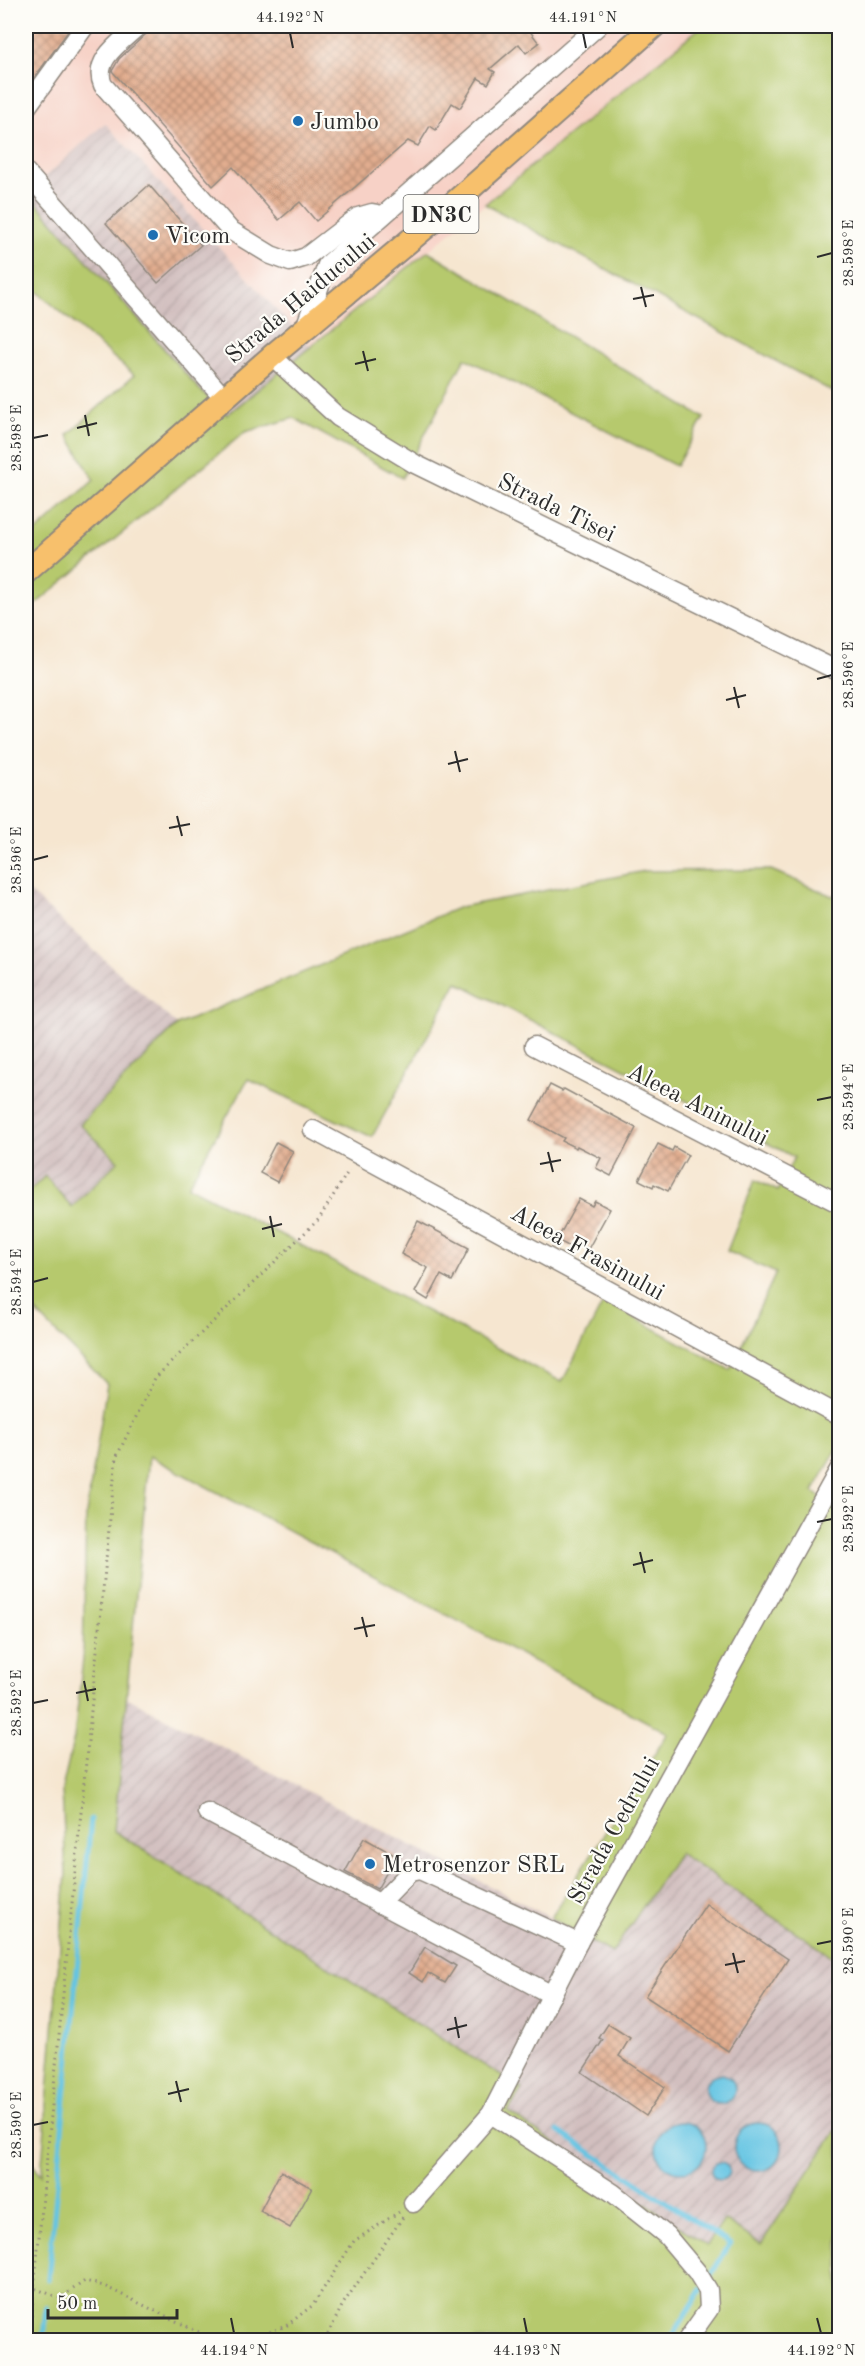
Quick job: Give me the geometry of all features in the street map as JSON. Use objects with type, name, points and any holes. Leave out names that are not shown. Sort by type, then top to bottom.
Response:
[{"type":"main road","name":"Strada Haiducului","points":[[224,398],[448,208],[654,26]]},
{"type":"main road","name":"DN3C","points":[[26,572],[224,398]]},
{"type":"lane","points":[[26,108],[85,26]]},
{"type":"lane","points":[[138,26],[106,57],[100,66],[98,75],[103,85],[230,230],[271,255],[290,262],[306,257],[358,217],[372,213],[383,215]]},
{"type":"lane","points":[[305,328],[327,265],[598,26]]},
{"type":"lane","points":[[26,172],[224,398]]},
{"type":"lane","name":"Strada Tisei","points":[[272,356],[338,417],[415,464],[840,672]]},
{"type":"lane","name":"Aleea Aninului","points":[[534,1046],[840,1204]]},
{"type":"lane","name":"Aleea Frasinului","points":[[313,1130],[840,1416]]},
{"type":"lane","name":"Strada Cedrului","points":[[413,2203],[491,2114],[578,1943],[840,1468]]},
{"type":"lane","points":[[207,1812],[552,1995]]},
{"type":"lane","points":[[379,1904],[410,1872],[420,1870],[578,1943]]},
{"type":"lane","points":[[491,2114],[613,2193],[666,2235],[697,2272],[708,2290],[709,2309],[687,2340]]},
{"type":"path","points":[[29,2340],[116,1458],[155,1378],[319,1219],[358,1154]]},
{"type":"path","points":[[247,2340],[286,2326],[314,2305],[354,2241],[413,2203]]},
{"type":"path","points":[[325,2340],[343,2304],[413,2203]]},
{"type":"path","points":[[34,2289],[60,2298],[85,2282],[104,2286],[215,2340]]},
{"type":"shaded area","points":[[26,26],[702,26],[311,347],[105,123],[28,193],[26,191]]},
{"type":"shaded area","points":[[105,123],[311,347],[227,416],[199,389],[28,193]]},
{"type":"shaded area","points":[[26,889],[177,1025],[80,1124],[118,1160],[72,1208],[45,1176],[26,1194]]},
{"type":"shaded area","points":[[126,1697],[551,1918],[612,1953],[678,1853],[839,1961],[839,2126],[761,2245],[707,2245],[507,2111],[522,2089],[114,1832]]},
{"type":"green space","points":[[702,26],[839,26],[839,395],[485,204]]},
{"type":"green space","points":[[26,191],[199,389],[227,415],[428,251],[704,418],[676,466],[465,358],[402,478],[294,418],[245,432],[26,612],[26,541],[94,480],[68,435],[134,375],[26,282]]},
{"type":"green space","points":[[771,870],[832,896],[839,894],[840,1444],[813,1492],[839,1510],[839,1961],[679,1853],[612,1953],[551,1918],[668,1733],[149,1456],[114,1831],[522,2089],[508,2112],[707,2245],[724,2220],[761,2244],[839,2126],[839,2340],[26,2340],[29,2242],[26,2237],[26,2156],[41,2175],[66,1874],[62,1789],[74,1738],[83,1659],[86,1514],[107,1384],[26,1302],[26,1194],[45,1176],[72,1207],[118,1161],[80,1124],[177,1025],[460,907],[645,871]],"holes":[[[457,982],[794,1157],[778,1191],[755,1180],[727,1251],[776,1273],[730,1370],[604,1301],[562,1382],[188,1186],[248,1079],[372,1137]]]},
{"type":"water","points":[[720,2074],[726,2075],[734,2083],[734,2095],[726,2103],[720,2104],[714,2103],[706,2095],[705,2089],[706,2083],[714,2075]]},
{"type":"water","points":[[676,2122],[686,2122],[699,2129],[706,2142],[706,2152],[699,2165],[686,2172],[676,2172],[667,2168],[660,2161],[656,2152],[656,2142],[660,2133],[667,2126]]},
{"type":"water","points":[[753,2123],[763,2123],[778,2133],[782,2147],[781,2156],[772,2167],[763,2171],[753,2171],[738,2161],[734,2152],[734,2142],[744,2127]]},
{"type":"water","points":[[720,2162],[726,2165],[729,2171],[726,2177],[720,2180],[714,2177],[711,2171],[714,2165]]},
{"type":"building","points":[[26,26],[72,26],[26,89]]},
{"type":"building","name":"Jumbo","points":[[151,26],[526,26],[539,43],[526,53],[519,44],[490,69],[495,72],[488,84],[478,78],[460,108],[452,103],[436,130],[430,126],[418,146],[408,141],[316,221],[300,202],[279,220],[233,167],[213,186],[112,71],[119,59],[146,34]]},
{"type":"building","points":[[149,185],[201,245],[158,283],[106,223]]},
{"type":"building","points":[[550,1085],[562,1091],[564,1089],[636,1128],[611,1176],[596,1168],[601,1158],[562,1141],[564,1138],[531,1120]]},
{"type":"building","points":[[276,1142],[293,1151],[277,1182],[260,1173]]},
{"type":"building","points":[[658,1144],[672,1151],[674,1147],[688,1155],[668,1191],[639,1180]]},
{"type":"building","points":[[579,1199],[592,1206],[595,1201],[610,1209],[588,1249],[573,1241],[570,1247],[557,1240]]},
{"type":"building","points":[[418,1221],[469,1248],[452,1281],[441,1275],[428,1300],[415,1292],[428,1268],[401,1254]]},
{"type":"building","name":"Metrosenzor SRL","points":[[364,1838],[396,1856],[377,1889],[345,1872]]},
{"type":"building","points":[[706,1904],[788,1959],[728,2051],[645,1996]]},
{"type":"building","points":[[425,1947],[456,1966],[445,1983],[428,1973],[423,1982],[409,1973]]},
{"type":"building","points":[[608,2024],[630,2038],[619,2056],[665,2087],[646,2116],[582,2072],[603,2040],[599,2038]]},
{"type":"building","points":[[281,2171],[312,2188],[290,2228],[260,2211]]},
{"type":"waterway","points":[[48,2280],[91,1819]]},
{"type":"waterway","points":[[558,2131],[730,2244],[707,2281]]},
{"type":"waterway","points":[[670,2340],[702,2289]]},
{"type":"waterway","points":[[43,2340],[46,2307]]},
{"type":"place","name":"Jumbo","points":[[298,121]]},
{"type":"place","name":"Vicom","points":[[153,235]]},
{"type":"place","name":"Metrosenzor SRL","points":[[370,1864]]}]
